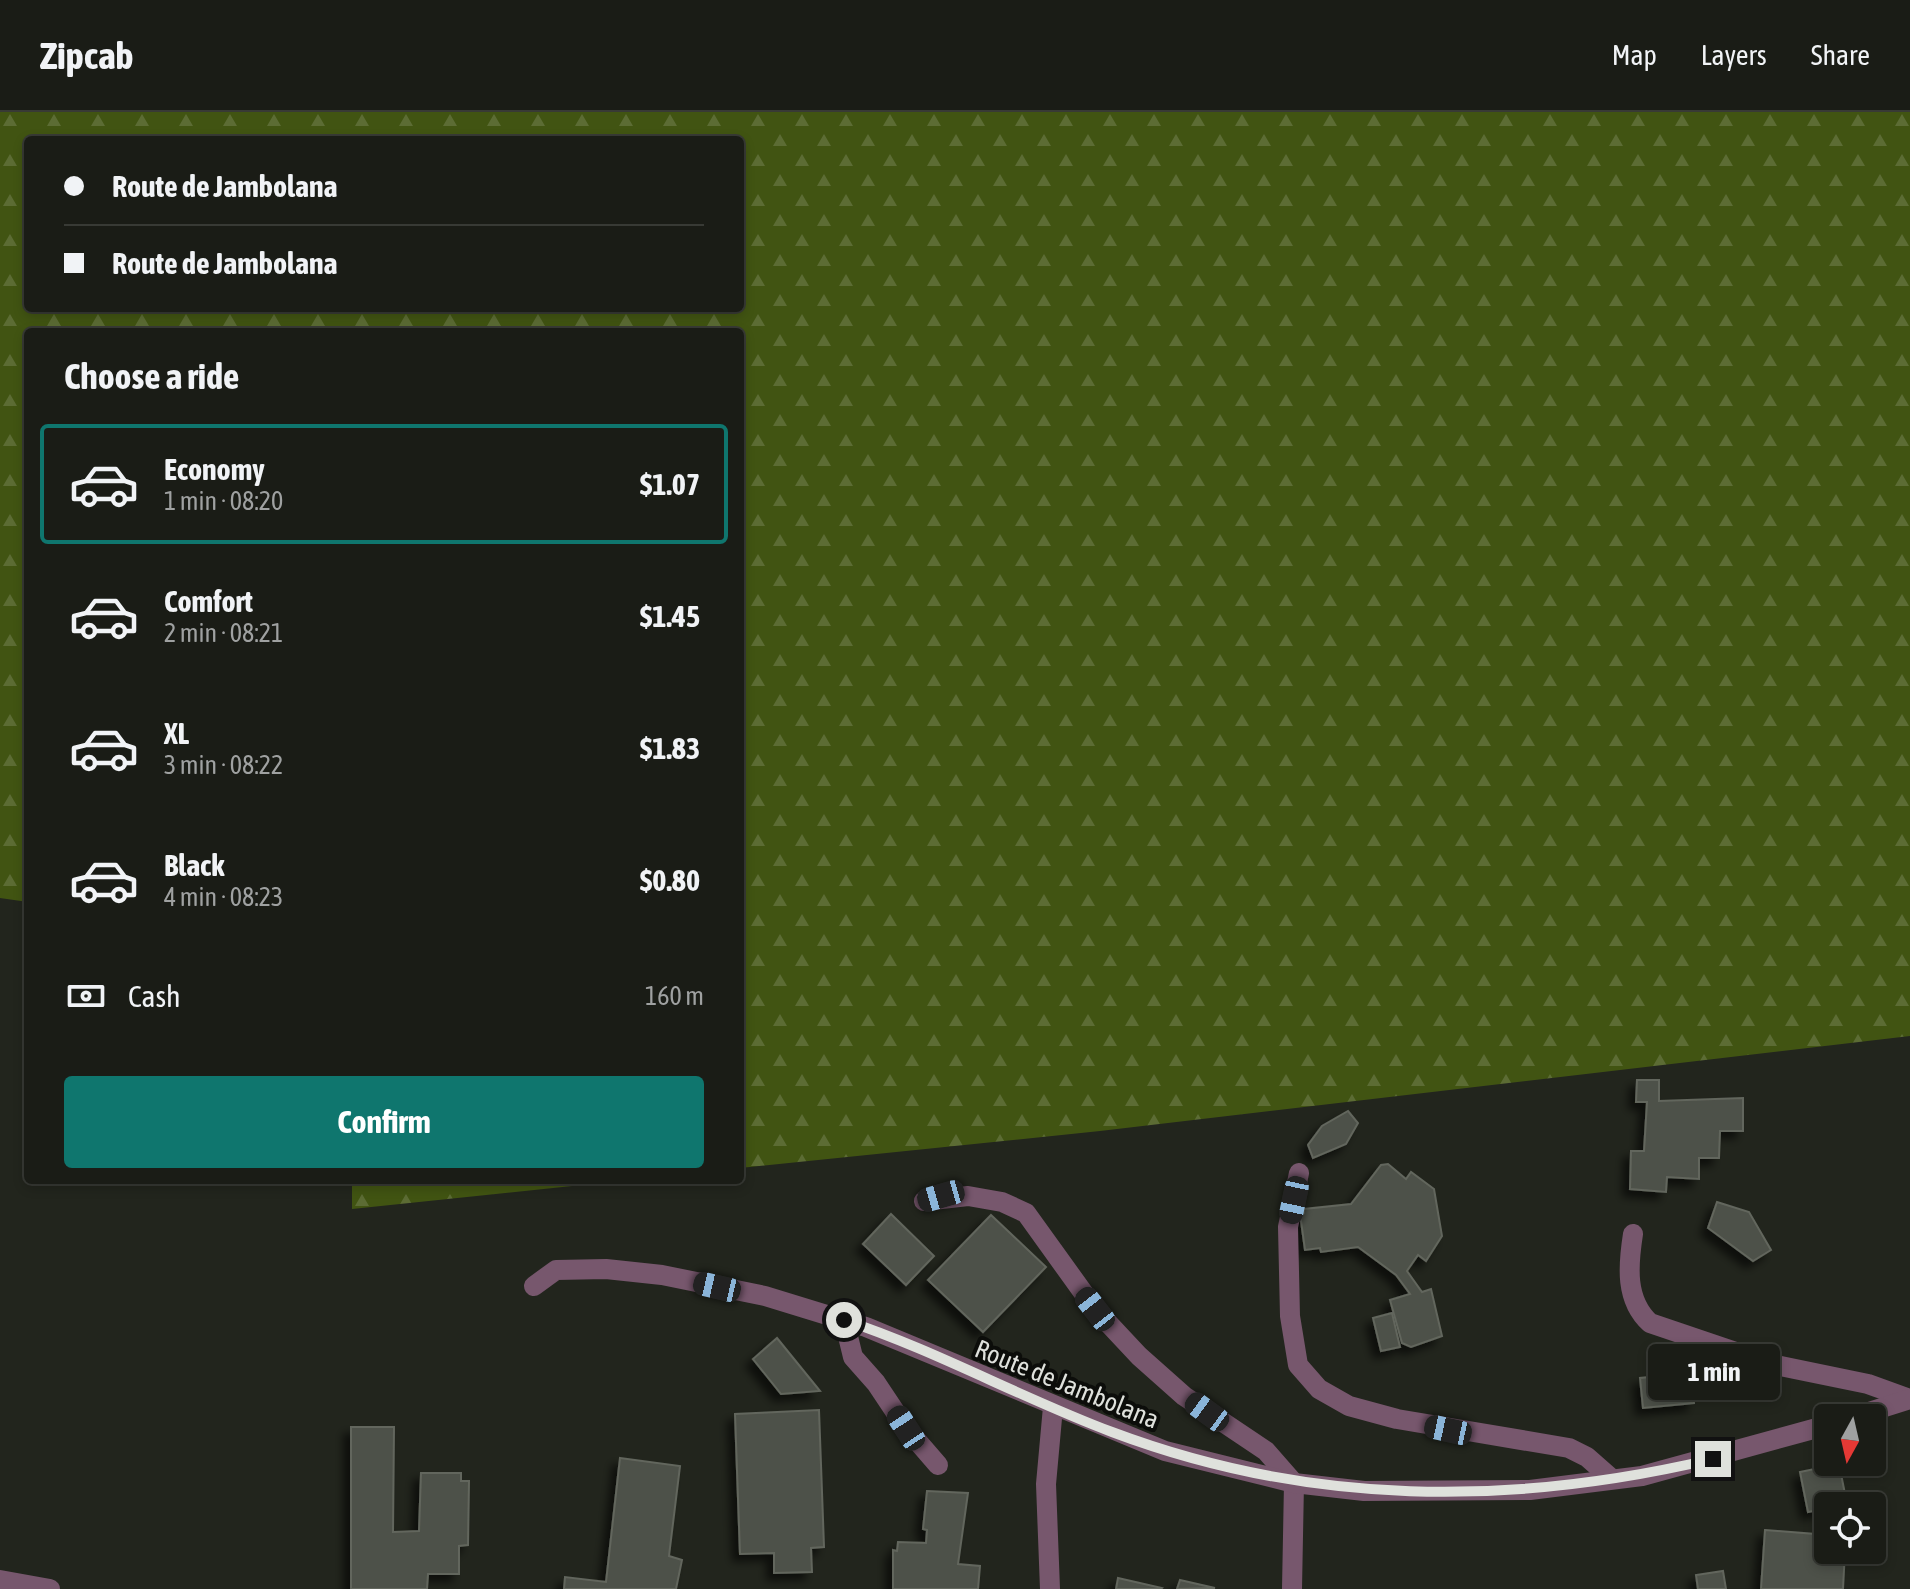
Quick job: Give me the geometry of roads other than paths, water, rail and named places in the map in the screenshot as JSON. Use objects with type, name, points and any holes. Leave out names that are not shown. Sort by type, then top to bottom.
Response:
[{"type":"street","points":[[1299,1173],[1288,1227],[1290,1316],[1298,1365],[1319,1389],[1349,1406],[1397,1419],[1569,1448],[1587,1457],[1612,1479]]},
{"type":"street","points":[[924,1201],[941,1196],[968,1196],[1002,1202],[1026,1213],[1095,1309],[1139,1356],[1184,1396],[1266,1451],[1294,1483],[1292,1589]]},
{"type":"street","points":[[1633,1234],[1630,1288],[1638,1311],[1650,1323],[1771,1364],[1868,1384],[1910,1399]]},
{"type":"street","name":"Route de Jambolana","points":[[534,1286],[556,1270],[606,1269],[662,1275],[765,1296],[844,1320],[1165,1451],[1294,1483],[1420,1494],[1530,1490],[1612,1479],[1713,1459],[1814,1429]]},
{"type":"street","points":[[844,1320],[853,1357],[938,1465]]},
{"type":"street","points":[[1886,1407],[1910,1399]]},
{"type":"street","points":[[1050,1589],[1046,1484],[1053,1407]]},
{"type":"street","points":[[0,1580],[50,1589]]}]
